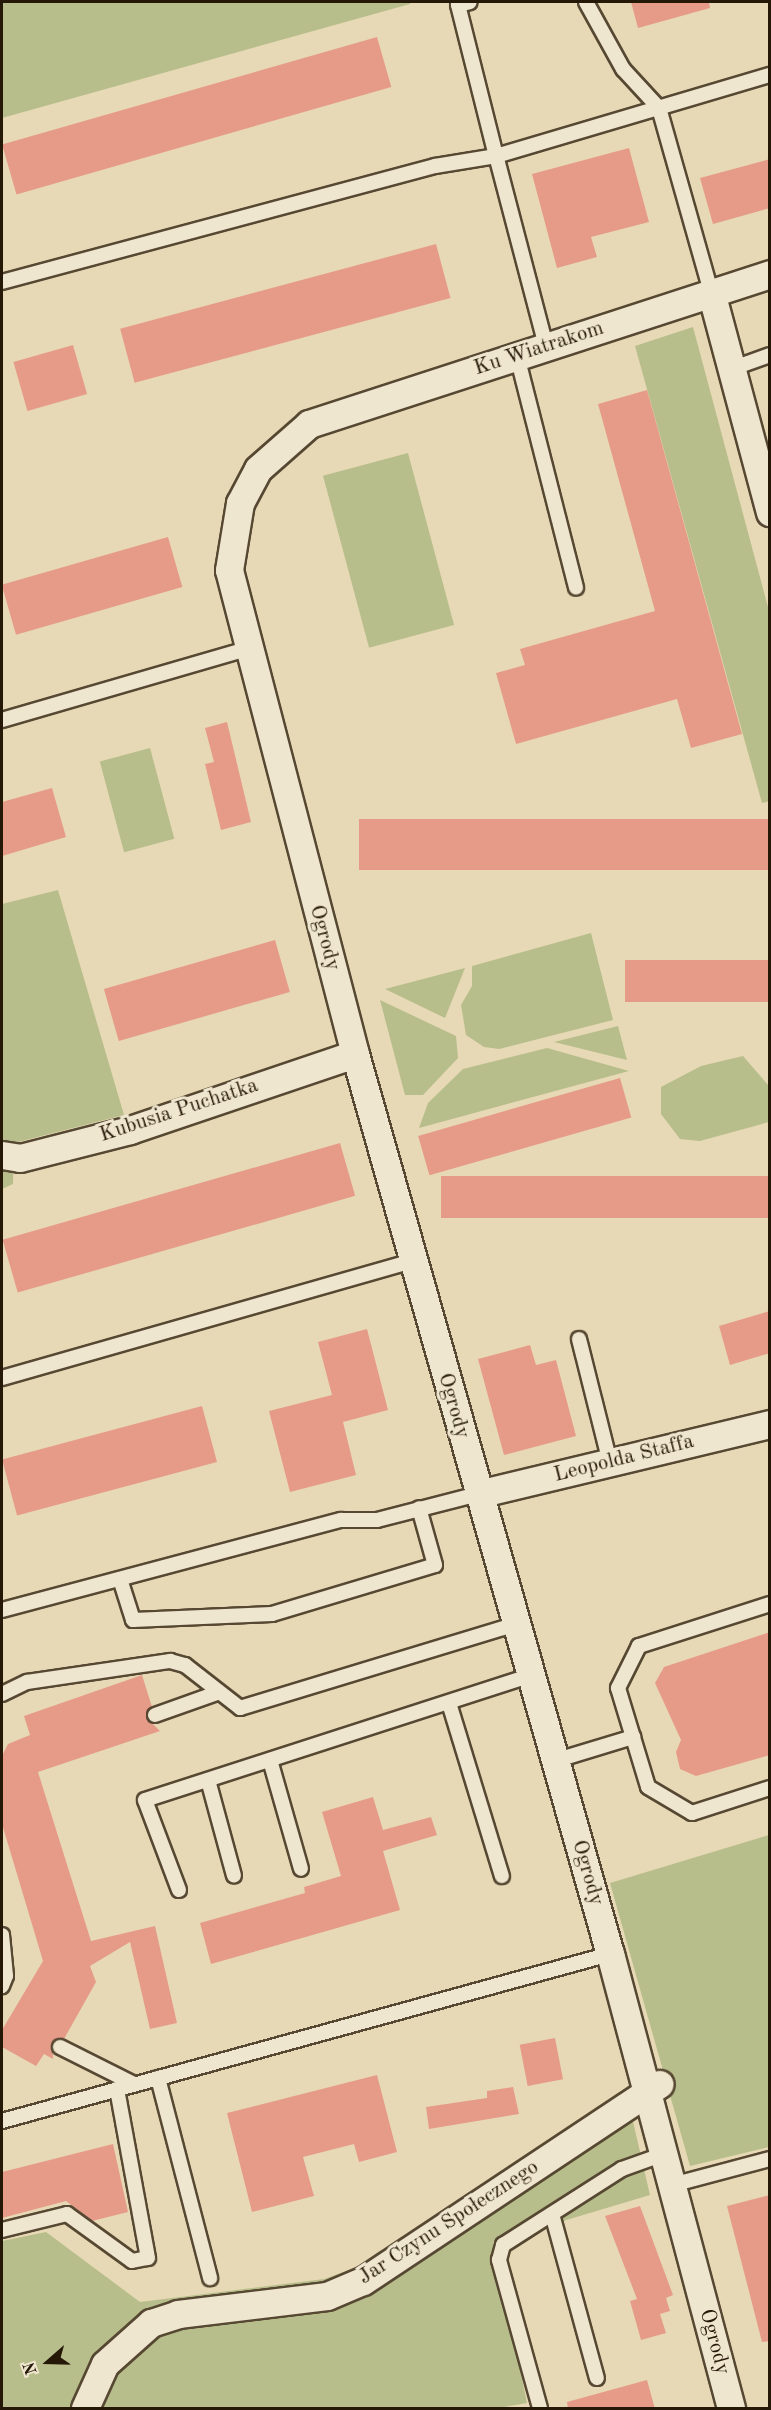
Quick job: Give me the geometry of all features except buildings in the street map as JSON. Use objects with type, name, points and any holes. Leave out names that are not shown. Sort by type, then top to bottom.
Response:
[{"type":"street","name":"Ku Wiatrakom","points":[[309,424],[770,274]]},
{"type":"street","points":[[711,292],[770,512]]},
{"type":"street","name":"Ogrody","points":[[309,424],[258,469],[240,503],[229,570],[246,649],[355,1053],[478,1494],[610,1954],[654,2089],[664,2154],[731,2409]]},
{"type":"street","name":"Kubusia Puchatka","points":[[11,1156],[130,1130],[355,1053]]},
{"type":"street","name":"Leopolda Staffa","points":[[478,1494],[770,1424]]},
{"type":"street","name":"Jar Czynu Społecznego","points":[[85,2409],[105,2364],[152,2323],[178,2314],[327,2296],[363,2281],[654,2089]]},
{"type":"lane","points":[[470,2],[458,5],[546,346]]},
{"type":"lane","points":[[586,2],[623,69],[659,108],[711,292]]},
{"type":"lane","points":[[2,282],[435,166],[496,156],[770,75]]},
{"type":"lane","points":[[731,369],[770,355]]},
{"type":"lane","points":[[517,356],[576,588]]},
{"type":"lane","points":[[2,720],[246,649]]},
{"type":"lane","points":[[2,1378],[413,1261]]},
{"type":"lane","points":[[579,1339],[610,1462]]},
{"type":"lane","points":[[2,1610],[341,1520],[377,1520],[478,1494]]},
{"type":"lane","points":[[120,1579],[133,1620],[272,1614],[435,1565],[419,1508]]},
{"type":"lane","points":[[770,1604],[639,1646],[618,1688],[648,1787],[692,1814],[770,1788]]},
{"type":"lane","points":[[2,1694],[27,1682],[170,1661],[185,1665],[217,1693],[240,1708],[516,1624]]},
{"type":"lane","points":[[179,1890],[145,1800],[530,1677]]},
{"type":"lane","points":[[154,1714],[217,1693]]},
{"type":"lane","points":[[449,1703],[502,1876]]},
{"type":"lane","points":[[554,1761],[633,1737]]},
{"type":"lane","points":[[270,1760],[301,1869]]},
{"type":"lane","points":[[208,1780],[234,1876]]},
{"type":"lane","points":[[2,1935],[6,1976],[2,1986]]},
{"type":"lane","points":[[2,2121],[610,1954]]},
{"type":"lane","points":[[60,2047],[134,2084]]},
{"type":"lane","points":[[158,2078],[210,2278]]},
{"type":"lane","points":[[2,2230],[67,2214],[132,2261],[148,2258],[117,2089]]},
{"type":"lane","points":[[540,2409],[499,2260],[503,2245],[622,2169],[664,2154]]},
{"type":"lane","points":[[672,2185],[770,2159]]},
{"type":"lane","points":[[552,2214],[597,2378]]},
{"type":"green space","points":[[2,2],[410,2],[410,4],[2,118]]},
{"type":"green space","points":[[693,327],[769,611],[770,801],[762,803],[635,346]]},
{"type":"green space","points":[[408,453],[454,625],[369,648],[323,476]]},
{"type":"green space","points":[[150,748],[174,839],[124,852],[100,761]]},
{"type":"green space","points":[[58,890],[124,1115],[14,1143],[13,1184],[2,1189],[2,904]]},
{"type":"green space","points":[[591,933],[613,1020],[499,1049],[484,1047],[466,1035],[461,1005],[472,986],[472,966]]},
{"type":"green space","points":[[465,968],[445,1018],[385,989]]},
{"type":"green space","points":[[380,1000],[456,1036],[458,1058],[423,1095],[405,1095]]},
{"type":"green space","points":[[618,1026],[627,1060],[554,1042]]},
{"type":"green space","points":[[547,1048],[629,1071],[419,1128],[428,1103],[463,1069]]},
{"type":"green space","points":[[743,1056],[769,1086],[769,1122],[700,1141],[680,1139],[661,1114],[661,1087],[701,1066]]},
{"type":"green space","points":[[769,1835],[769,2147],[690,2166],[610,1883]]},
{"type":"green space","points":[[632,2117],[650,2195],[493,2242],[527,2403],[498,2408],[92,2408],[116,2363],[154,2328],[324,2302]]},
{"type":"green space","points":[[46,2232],[140,2302],[324,2279],[374,2261],[323,2288],[172,2308],[74,2408],[2,2408],[2,2241]]}]
